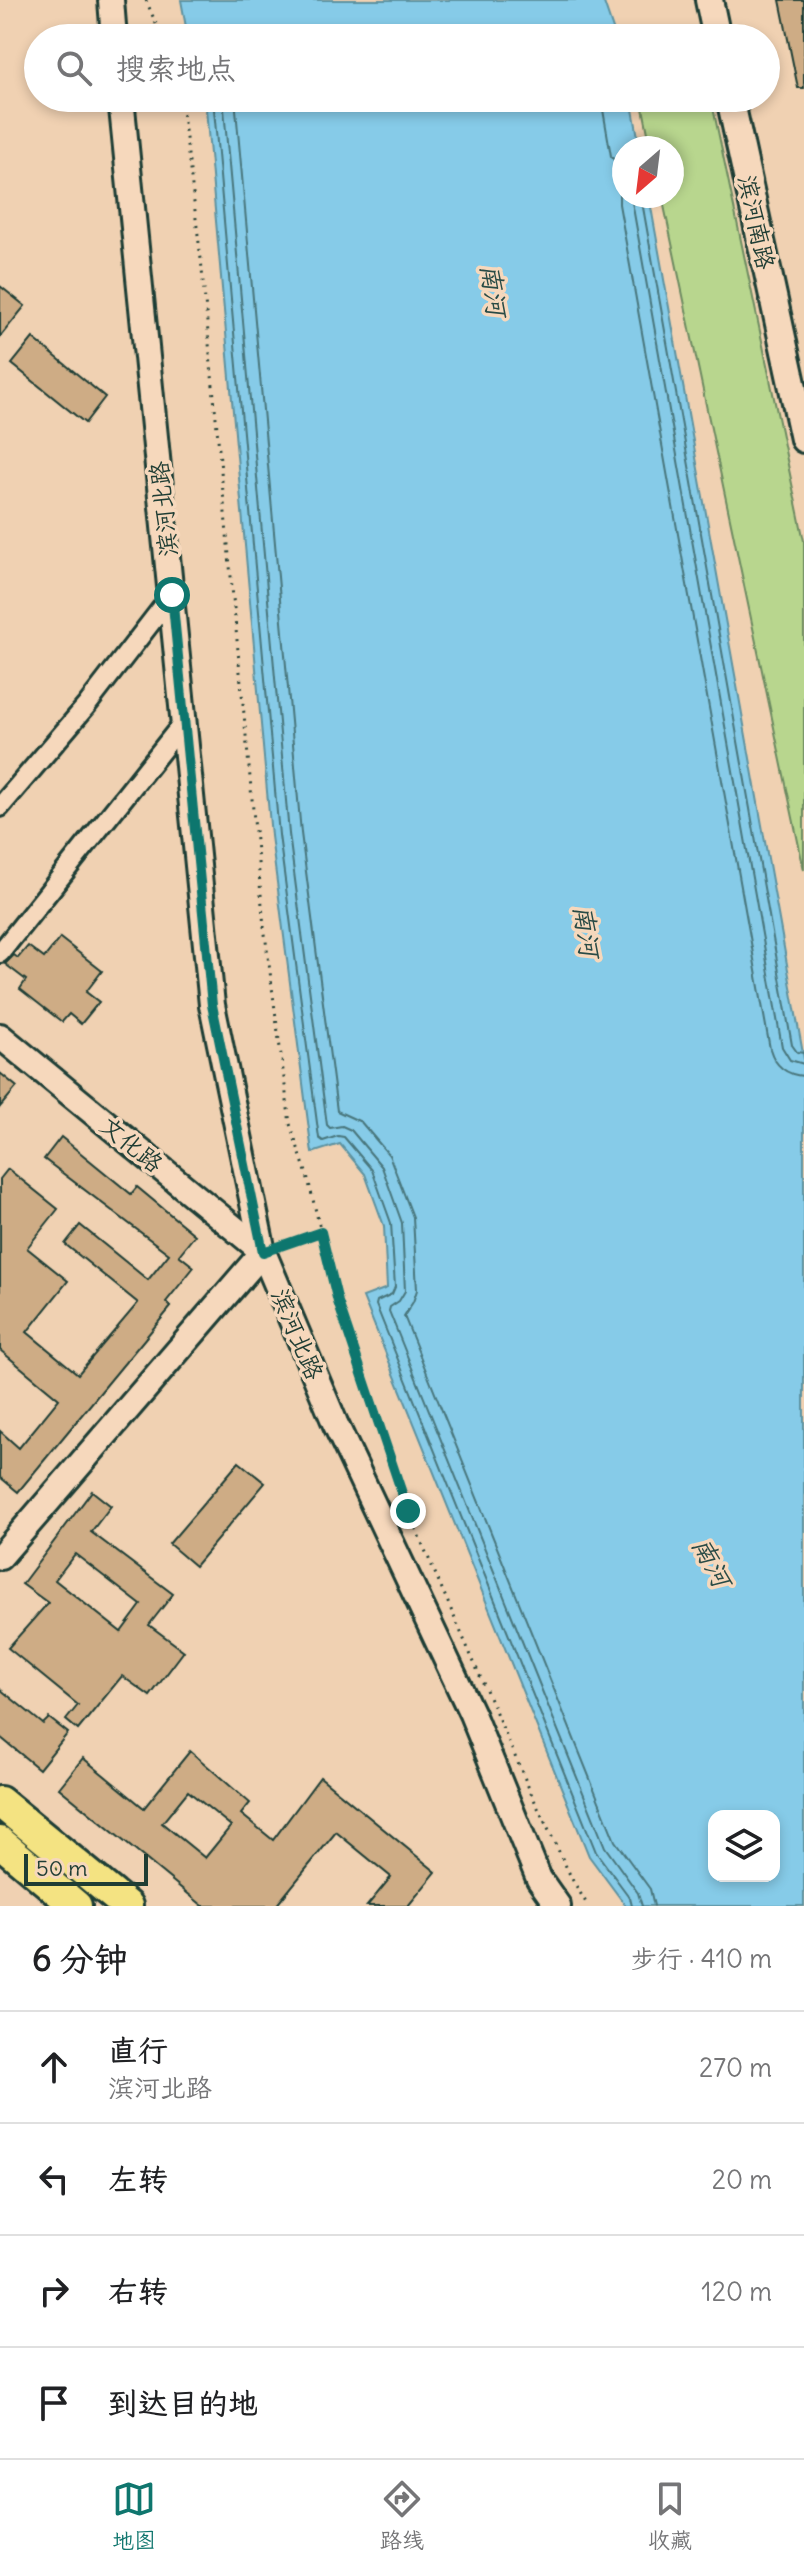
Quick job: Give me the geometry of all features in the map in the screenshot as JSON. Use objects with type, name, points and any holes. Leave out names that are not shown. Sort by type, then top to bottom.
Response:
[{"type":"highway","points":[[0,1802],[127,1906]]},
{"type":"highway","points":[[0,1842],[76,1906]]},
{"type":"main road","points":[[709,0],[714,24]]},
{"type":"main road","name":"滨河南路","points":[[733,112],[799,392],[804,439]]},
{"type":"street","points":[[111,0],[113,24]]},
{"type":"street","name":"滨河北路","points":[[122,112],[212,1005],[263,1252],[335,1423],[472,1714],[539,1879],[558,1906]]},
{"type":"street","points":[[0,807],[87,705],[172,595]]},
{"type":"street","points":[[0,953],[184,722]]},
{"type":"street","name":"文化路","points":[[0,1036],[263,1252]]},
{"type":"street","points":[[0,1557],[263,1252]]},
{"type":"path","points":[[146,0],[156,24]]},
{"type":"path","points":[[183,112],[201,259],[264,926],[290,1124],[338,1302],[408,1511],[531,1793],[588,1906]]},
{"type":"path","points":[[263,1252],[321,1232]]},
{"type":"green space","points":[[644,112],[714,112],[804,541],[804,870],[665,208],[684,208],[684,136],[649,136]]},
{"type":"water","points":[[181,0],[603,0],[611,24],[185,24]]},
{"type":"water","name":"南河","points":[[206,112],[634,112],[638,136],[612,136],[612,208],[651,208],[804,1059],[804,1906],[626,1906],[589,1856],[363,1297],[387,1288],[384,1226],[365,1174],[340,1144],[312,1153],[271,836]]},
{"type":"building","points":[[780,0],[804,0],[804,88],[798,88]]},
{"type":"building","points":[[0,286],[25,306],[0,337]]},
{"type":"building","points":[[33,338],[105,397],[85,423],[12,364]]},
{"type":"building","points":[[60,938],[102,971],[86,992],[99,1002],[81,1024],[69,1014],[62,1022],[20,989],[26,980],[5,964],[14,955],[18,958],[28,946],[44,958]]},
{"type":"building","points":[[0,1073],[17,1087],[0,1107]]},
{"type":"building","points":[[61,1137],[131,1194],[137,1187],[195,1235],[179,1255],[194,1267],[166,1302],[171,1307],[18,1492],[0,1477],[0,1431],[19,1448],[59,1399],[0,1350],[0,1179],[8,1169],[58,1209],[27,1248],[68,1281],[27,1332],[78,1374],[138,1303],[65,1244],[80,1225],[148,1280],[169,1254],[44,1159]]},
{"type":"building","points":[[239,1462],[265,1483],[195,1566],[169,1544]]},
{"type":"building","points":[[92,1491],[111,1506],[91,1532],[173,1594],[149,1625],[184,1651],[150,1696],[122,1676],[78,1730],[66,1720],[78,1705],[8,1648],[48,1603],[22,1584]],"holes":[[[75,1554],[141,1605],[121,1632],[55,1580]]]},
{"type":"building","points":[[0,1689],[43,1724],[49,1718],[68,1733],[39,1769],[0,1737]]},
{"type":"building","points":[[190,1751],[250,1803],[241,1814],[273,1840],[320,1777],[436,1872],[408,1906],[367,1906],[391,1877],[336,1832],[276,1906],[203,1906],[59,1788],[83,1758],[144,1808]],"holes":[[[188,1791],[231,1826],[205,1858],[162,1823]]]},
{"type":"route","points":[[172,595],[212,1005],[263,1252],[321,1232],[338,1302],[408,1511]]}]
